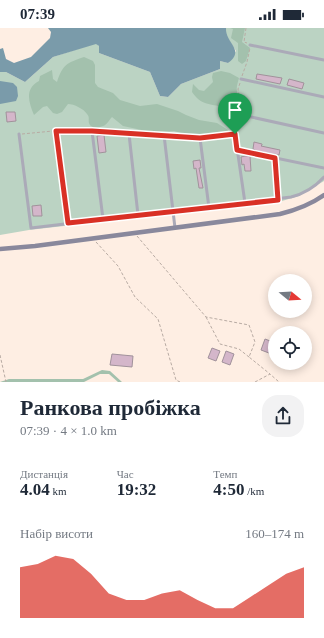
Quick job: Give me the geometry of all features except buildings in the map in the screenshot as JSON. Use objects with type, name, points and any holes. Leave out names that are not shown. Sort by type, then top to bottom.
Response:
[{"type":"street","points":[[250,45],[324,60]]},
{"type":"street","points":[[241,79],[324,97]]},
{"type":"street","points":[[242,115],[324,133]]},
{"type":"street","points":[[56,131],[68,223]]},
{"type":"street","points":[[92,131],[103,219]]},
{"type":"street","points":[[19,134],[31,228],[278,200],[299,195],[312,188],[324,177]]},
{"type":"street","points":[[129,134],[138,215]]},
{"type":"street","points":[[235,134],[245,203]]},
{"type":"street","points":[[164,135],[175,228]]},
{"type":"street","points":[[200,138],[209,208]]},
{"type":"street","points":[[237,150],[324,168]]},
{"type":"street","points":[[275,158],[278,200]]},
{"type":"street","points":[[0,249],[280,214],[297,210],[313,203],[324,195]]},
{"type":"path","points":[[19,134],[56,131],[92,131],[200,138],[235,134],[242,115],[238,89],[247,62],[250,45],[244,42],[246,28]]},
{"type":"path","points":[[134,233],[206,316],[220,344],[239,349],[279,382]]},
{"type":"path","points":[[93,238],[118,266],[136,297],[158,318],[176,380],[180,382]]},
{"type":"path","points":[[206,316],[249,325],[255,342],[249,357]]},
{"type":"path","points":[[0,355],[6,382]]},
{"type":"path","points":[[255,382],[270,374]]},
{"type":"green space","points":[[226,28],[324,28],[324,181],[299,196],[282,201],[29,230],[0,235],[0,72],[6,72],[25,82],[53,57],[96,43],[99,46],[99,53],[150,72],[160,96],[168,97],[181,84],[220,69],[220,61],[228,63],[236,51],[225,34]]},
{"type":"green space","points":[[230,28],[245,28],[242,42],[250,48],[246,61],[242,64],[238,61],[238,43],[231,38],[233,29]]},
{"type":"green space","points":[[84,57],[93,61],[95,65],[95,83],[98,87],[113,93],[120,100],[140,106],[157,104],[199,120],[217,123],[228,130],[227,133],[209,136],[184,134],[174,131],[151,132],[123,126],[112,117],[107,124],[95,128],[90,125],[88,116],[84,110],[70,104],[68,104],[62,112],[57,114],[53,113],[47,106],[43,107],[34,115],[29,101],[29,96],[31,88],[39,81],[40,76],[52,70],[53,79],[57,82],[61,71],[66,65]]},
{"type":"green space","points":[[221,71],[230,73],[239,78],[237,89],[239,114],[229,127],[226,124],[224,107],[202,102],[192,92],[193,84],[199,90],[204,91],[213,82],[213,73]]},
{"type":"green space","points":[[102,370],[110,371],[122,382],[118,382],[109,374],[100,374],[84,382],[0,382],[9,379],[83,379]]},
{"type":"water","points":[[48,28],[226,28],[228,38],[235,50],[235,54],[228,63],[220,61],[220,69],[181,84],[168,97],[160,96],[150,72],[99,53],[99,46],[96,44],[53,57],[25,82],[6,72],[0,72],[0,49],[3,48],[6,59],[14,63],[31,57],[50,38],[51,32]]},
{"type":"water","points":[[0,81],[13,83],[17,87],[18,96],[16,101],[0,104]]},
{"type":"route","points":[[56,131],[92,131],[200,138],[235,134],[237,150],[275,158],[278,200],[68,223],[56,131]]}]
